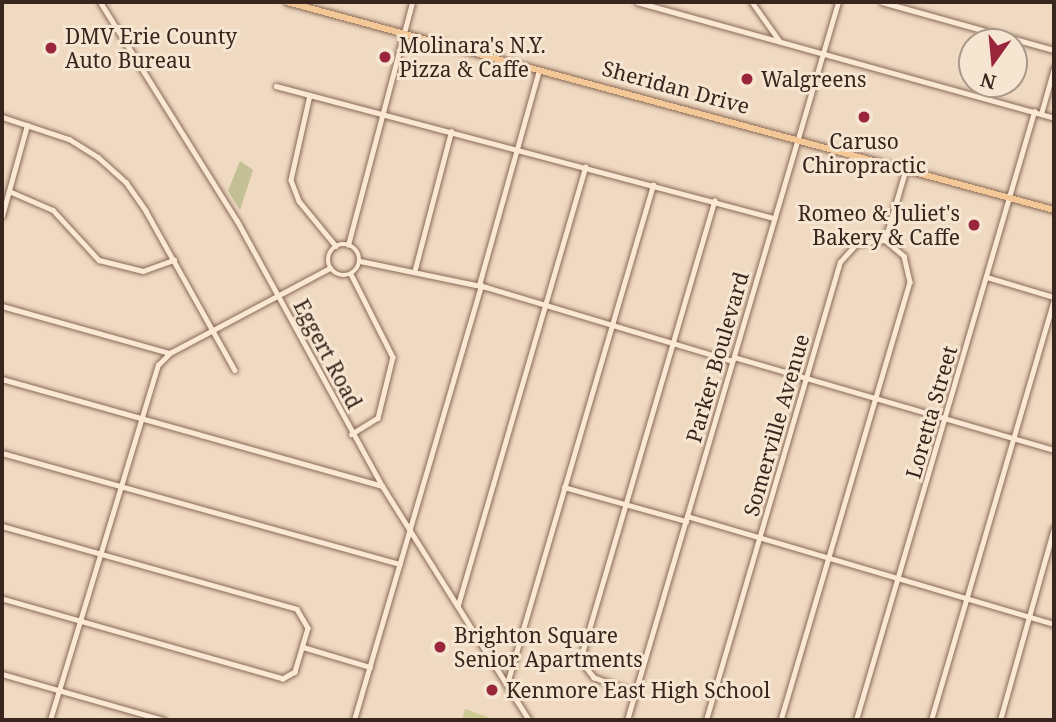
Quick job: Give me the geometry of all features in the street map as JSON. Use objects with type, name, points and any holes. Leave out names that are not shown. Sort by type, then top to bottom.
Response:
[{"type":"main road","name":"Sheridan Drive","points":[[287,2],[797,138],[1054,210]]},
{"type":"street","name":"Eggert Road","points":[[100,2],[237,220],[352,434],[529,720]]},
{"type":"street","points":[[348,245],[412,2]]},
{"type":"street","points":[[637,2],[1054,118]]},
{"type":"street","points":[[752,2],[779,40]]},
{"type":"street","name":"Parker Boulevard","points":[[627,720],[838,2]]},
{"type":"street","points":[[882,2],[1054,50]]},
{"type":"street","points":[[1041,114],[1054,68]]},
{"type":"street","points":[[354,720],[540,69]]},
{"type":"street","points":[[276,86],[774,218]]},
{"type":"street","points":[[310,95],[291,180],[299,201],[336,246]]},
{"type":"street","name":"Loretta Street","points":[[856,720],[1034,112]]},
{"type":"street","points":[[2,117],[69,139],[107,164],[138,197],[235,370]]},
{"type":"street","points":[[2,216],[27,125]]},
{"type":"street","points":[[415,270],[452,132]]},
{"type":"street","points":[[458,605],[585,167]]},
{"type":"street","points":[[781,720],[910,282],[904,256],[885,240],[905,168]]},
{"type":"street","points":[[507,684],[653,185]]},
{"type":"street","points":[[9,191],[52,210],[99,260],[143,271],[174,260]]},
{"type":"street","points":[[635,693],[598,681],[583,656],[714,201]]},
{"type":"street","name":"Somerville Avenue","points":[[706,720],[842,256],[863,241],[885,240]]},
{"type":"street","points":[[348,245],[336,246],[329,254],[330,268],[337,275],[351,275]]},
{"type":"street","points":[[348,245],[360,261],[480,285],[672,343],[806,378],[1054,450]]},
{"type":"street","points":[[351,275],[360,261]]},
{"type":"street","points":[[50,720],[155,371],[170,353],[330,268]]},
{"type":"street","points":[[351,275],[393,357],[378,418],[352,434]]},
{"type":"street","points":[[930,720],[1054,298],[987,277]]},
{"type":"street","points":[[2,306],[170,353]]},
{"type":"street","points":[[2,379],[382,485]]},
{"type":"street","points":[[2,453],[400,564]]},
{"type":"street","points":[[564,486],[760,537],[1054,624]]},
{"type":"street","points":[[2,526],[297,609],[308,623],[295,672],[284,679],[2,600]]},
{"type":"street","points":[[1000,720],[1054,528]]},
{"type":"street","points":[[303,648],[370,667]]},
{"type":"street","points":[[2,674],[164,720]]},
{"type":"shaded area","points":[[240,161],[253,170],[240,210],[228,191]]},
{"type":"shaded area","points":[[465,709],[496,720],[462,720]]},
{"type":"place","name":"DMV Erie County Auto Bureau","points":[[51,48]]},
{"type":"place","name":"Molinara's N.Y. Pizza & Caffe","points":[[385,57]]},
{"type":"place","name":"Walgreens","points":[[747,79]]},
{"type":"place","name":"Caruso Chiropractic","points":[[864,117]]},
{"type":"place","name":"Romeo & Juliet's Bakery & Caffe","points":[[974,225]]},
{"type":"place","name":"Brighton Square Senior Apartments","points":[[440,647]]},
{"type":"place","name":"Kenmore East High School","points":[[492,690]]}]
